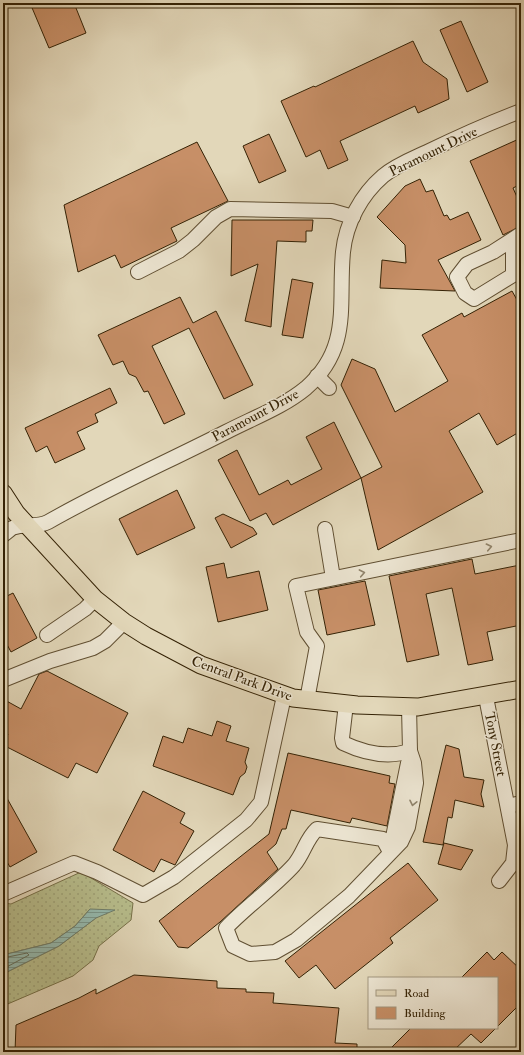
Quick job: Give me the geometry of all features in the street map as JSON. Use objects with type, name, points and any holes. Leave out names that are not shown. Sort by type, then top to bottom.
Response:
[{"type":"main road","name":"Central Park Drive","points":[[3,494],[16,513],[29,525],[95,599],[124,622],[201,665],[284,696],[346,704],[409,707],[486,697],[521,689]]},
{"type":"street","name":"Paramount Drive","points":[[3,535],[13,528],[46,523],[119,484],[272,408],[305,388],[317,376],[332,353],[342,320],[343,252],[353,217],[360,202],[373,186],[394,168],[448,142],[521,111]]},
{"type":"street","points":[[138,272],[179,251],[193,240],[216,217],[230,209],[332,211],[353,217]]},
{"type":"street","points":[[521,235],[513,253],[513,275],[474,299],[465,293],[457,277],[467,264],[493,252],[521,235]]},
{"type":"street","points":[[317,376],[329,388]]},
{"type":"street","points":[[325,529],[333,578]]},
{"type":"street","points":[[307,700],[317,646],[306,632],[296,586],[521,540]]},
{"type":"street","points":[[47,635],[85,610],[95,599]]},
{"type":"street","points":[[3,680],[50,661],[93,648],[105,641],[124,622]]},
{"type":"street","points":[[3,894],[74,863],[97,872],[143,895],[174,877],[246,820],[261,802],[284,696]]},
{"type":"street","name":"Tony Street","points":[[486,697],[514,805],[516,823],[515,845],[517,864],[499,881]]},
{"type":"street","points":[[346,704],[342,738],[343,743],[371,752],[384,754],[397,755],[410,751]]},
{"type":"street","points":[[390,852],[383,839],[317,829],[309,836],[301,857],[279,881],[237,916],[226,928],[233,946],[250,954],[275,952],[296,940],[349,896],[373,873],[390,852],[406,780],[410,751],[409,707]]},
{"type":"green space","points":[[81,872],[133,903],[131,920],[99,946],[93,960],[73,976],[3,1006],[3,974],[59,946],[96,918],[90,909],[75,926],[51,943],[3,955],[3,903],[11,904]]},
{"type":"water","points":[[90,909],[115,910],[96,918],[59,946],[3,974],[3,955],[51,943],[75,926]]},
{"type":"building","points":[[30,3],[74,3],[86,33],[49,48]]},
{"type":"building","points":[[461,21],[488,82],[467,92],[440,30]]},
{"type":"building","points":[[413,41],[423,62],[447,79],[449,99],[418,113],[415,106],[340,141],[348,160],[328,169],[320,150],[306,157],[281,101],[314,86],[315,87]]},
{"type":"building","points":[[269,134],[286,171],[259,183],[243,146]]},
{"type":"building","points":[[521,138],[521,184],[513,188],[521,206],[521,226],[503,235],[470,161]]},
{"type":"building","points":[[197,142],[228,201],[171,228],[177,241],[121,268],[115,255],[78,272],[64,205]]},
{"type":"building","points":[[420,179],[426,192],[433,190],[444,216],[447,215],[450,220],[468,212],[481,240],[438,260],[455,291],[380,288],[382,260],[406,263],[405,245],[377,217],[405,186]]},
{"type":"building","points":[[232,220],[313,220],[312,231],[306,231],[306,242],[277,241],[271,327],[245,321],[258,264],[231,276]]},
{"type":"building","points":[[292,279],[313,283],[303,338],[282,335]]},
{"type":"building","points":[[512,291],[521,307],[521,431],[497,445],[479,413],[449,431],[483,492],[378,550],[361,478],[382,467],[341,385],[352,359],[375,369],[395,412],[448,381],[422,335],[462,313],[464,317]]},
{"type":"building","points":[[180,297],[193,323],[216,311],[253,385],[224,399],[189,328],[152,346],[185,414],[164,424],[148,391],[144,392],[136,377],[129,374],[123,361],[113,365],[98,335]]},
{"type":"building","points":[[110,388],[117,403],[95,414],[98,422],[77,432],[85,449],[55,463],[47,446],[36,452],[25,428]]},
{"type":"building","points":[[334,422],[361,478],[273,525],[266,513],[250,521],[218,460],[237,450],[259,495],[288,480],[291,485],[322,469],[306,437]]},
{"type":"building","points":[[177,490],[195,528],[137,555],[119,519]]},
{"type":"building","points":[[223,514],[253,528],[257,534],[231,548],[215,518]]},
{"type":"building","points":[[472,559],[475,574],[520,565],[521,625],[487,632],[493,660],[468,665],[452,588],[426,594],[439,655],[407,662],[389,576]]},
{"type":"building","points":[[224,563],[227,578],[259,571],[268,610],[218,622],[206,567]]},
{"type":"building","points":[[365,581],[375,625],[327,635],[318,590]]},
{"type":"building","points":[[13,593],[37,638],[11,652],[3,637],[3,598]]},
{"type":"building","points":[[47,671],[128,713],[97,773],[76,763],[68,778],[3,745],[8,734],[3,732],[3,699],[21,709],[39,674]]},
{"type":"building","points":[[217,721],[231,726],[226,741],[249,748],[245,762],[247,767],[245,773],[240,777],[233,795],[153,766],[163,736],[183,743],[188,728],[212,736]]},
{"type":"building","points":[[446,745],[459,749],[464,777],[484,780],[481,794],[484,807],[455,800],[452,818],[448,817],[443,845],[423,842]]},
{"type":"building","points":[[288,753],[390,776],[389,783],[395,784],[387,826],[352,818],[350,823],[291,810],[286,829],[282,829],[276,844],[267,852],[278,869],[220,922],[188,948],[178,947],[159,921],[269,834]]},
{"type":"building","points":[[3,791],[37,852],[10,867],[3,855]]},
{"type":"building","points":[[143,791],[185,813],[180,823],[194,831],[175,865],[161,859],[154,872],[113,850]]},
{"type":"building","points":[[444,843],[473,850],[461,870],[438,864]]},
{"type":"building","points":[[408,863],[438,900],[390,938],[393,943],[335,989],[316,965],[299,978],[285,961]]},
{"type":"building","points":[[487,952],[494,960],[502,952],[521,970],[521,1003],[498,1026],[498,977],[462,977]]},
{"type":"building","points":[[134,975],[217,981],[217,988],[246,989],[246,992],[274,993],[273,1003],[339,1008],[335,1043],[357,1044],[357,1052],[15,1052],[16,1025],[79,998],[96,989],[96,994]]},
{"type":"building","points":[[410,1029],[495,1029],[481,1043],[471,1034],[452,1052],[387,1052]]}]
